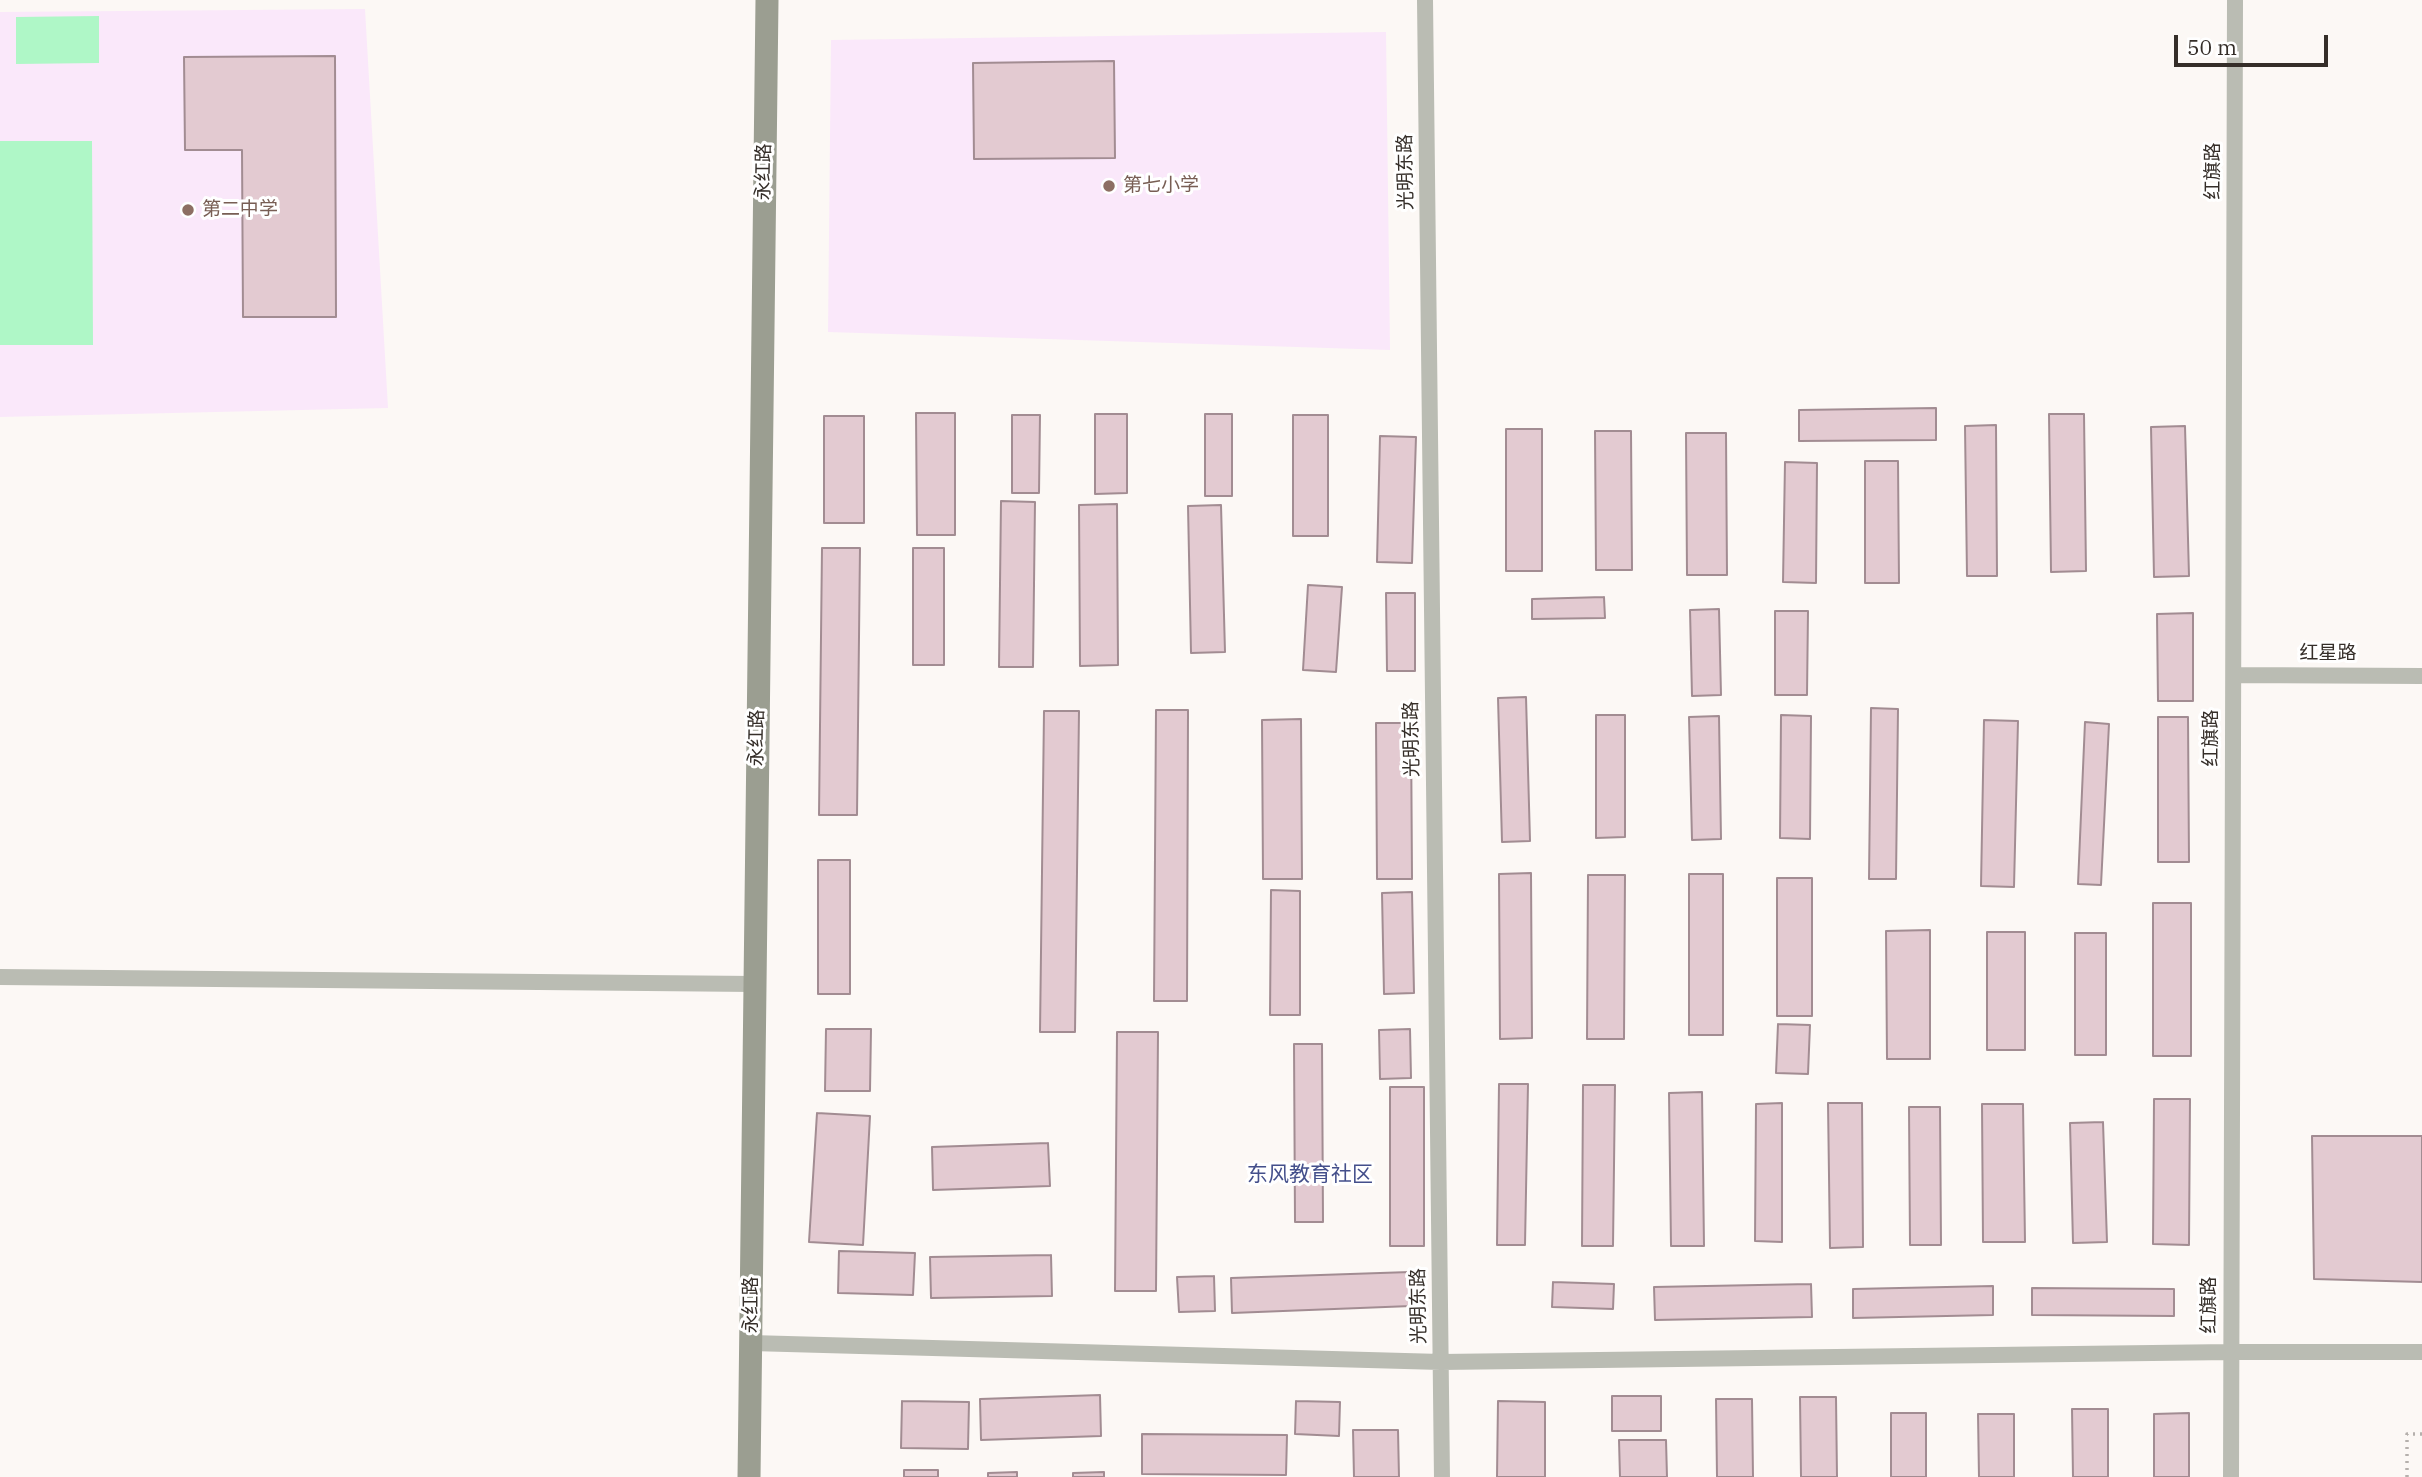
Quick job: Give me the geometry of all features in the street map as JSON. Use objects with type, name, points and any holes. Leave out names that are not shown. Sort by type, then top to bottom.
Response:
[{"type":"street","name":"永红路","points":[[749,1477],[766,0]]},
{"type":"street","name":"光明东路","points":[[1425,0],[1442,1477]]},
{"type":"street","name":"红旗路","points":[[2231,1477],[2235,0]]},
{"type":"street","name":"红星路","points":[[2234,675],[2422,676]]},
{"type":"street","points":[[0,977],[754,984]]},
{"type":"street","points":[[751,1343],[1441,1362],[2422,1352]]},
{"type":"path","points":[[2407,1477],[2407,1434],[2422,1434]]},
{"type":"shaded area","name":"第二中学","points":[[365,9],[388,408],[0,417],[0,12]]},
{"type":"shaded area","name":"第七小学","points":[[1386,32],[1390,350],[828,332],[831,40]]},
{"type":"green space","points":[[99,16],[99,63],[16,64],[16,17]]},
{"type":"green space","points":[[0,141],[92,141],[93,345],[0,345]]},
{"type":"building","points":[[335,56],[336,317],[243,317],[242,150],[185,150],[184,57]]},
{"type":"building","points":[[1114,61],[1115,158],[974,159],[973,63]]},
{"type":"building","points":[[1936,408],[1936,440],[1799,441],[1799,410]]},
{"type":"building","points":[[916,413],[955,413],[955,535],[917,535]]},
{"type":"building","points":[[1095,414],[1127,414],[1127,493],[1095,494]]},
{"type":"building","points":[[1205,414],[1232,414],[1232,496],[1205,496]]},
{"type":"building","points":[[2049,414],[2084,414],[2086,571],[2051,572]]},
{"type":"building","points":[[1012,415],[1040,415],[1039,493],[1012,493]]},
{"type":"building","points":[[1293,415],[1328,415],[1328,536],[1293,536]]},
{"type":"building","points":[[824,416],[864,416],[864,523],[824,523]]},
{"type":"building","points":[[1996,425],[1997,576],[1967,576],[1965,426]]},
{"type":"building","points":[[2185,426],[2189,576],[2154,577],[2151,427]]},
{"type":"building","points":[[1506,429],[1542,429],[1542,571],[1506,571]]},
{"type":"building","points":[[1595,431],[1631,431],[1632,570],[1596,570]]},
{"type":"building","points":[[1686,433],[1726,433],[1727,575],[1687,575]]},
{"type":"building","points":[[1380,436],[1416,437],[1412,563],[1377,562]]},
{"type":"building","points":[[1865,461],[1898,461],[1899,583],[1865,583]]},
{"type":"building","points":[[1785,462],[1817,463],[1816,583],[1783,582]]},
{"type":"building","points":[[1001,501],[1035,502],[1033,667],[999,667]]},
{"type":"building","points":[[1117,504],[1118,665],[1080,666],[1079,505]]},
{"type":"building","points":[[1221,505],[1225,652],[1191,653],[1188,506]]},
{"type":"building","points":[[822,548],[860,548],[857,815],[819,815]]},
{"type":"building","points":[[913,548],[944,548],[944,665],[913,665]]},
{"type":"building","points":[[1308,585],[1342,587],[1336,672],[1303,670]]},
{"type":"building","points":[[1386,593],[1415,593],[1415,671],[1387,671]]},
{"type":"building","points":[[1604,597],[1605,618],[1532,619],[1532,599]]},
{"type":"building","points":[[1719,609],[1721,695],[1692,696],[1690,610]]},
{"type":"building","points":[[1775,611],[1808,611],[1807,695],[1775,695]]},
{"type":"building","points":[[2193,613],[2193,701],[2158,701],[2157,614]]},
{"type":"building","points":[[1526,697],[1530,841],[1502,842],[1498,698]]},
{"type":"building","points":[[1871,708],[1898,709],[1896,879],[1869,879]]},
{"type":"building","points":[[1156,710],[1188,710],[1187,1001],[1154,1001]]},
{"type":"building","points":[[1044,711],[1079,711],[1075,1032],[1040,1032]]},
{"type":"building","points":[[1596,715],[1625,715],[1625,837],[1596,838]]},
{"type":"building","points":[[1781,715],[1811,716],[1810,839],[1780,838]]},
{"type":"building","points":[[1719,716],[1721,839],[1692,840],[1689,717]]},
{"type":"building","points":[[2158,717],[2188,717],[2189,862],[2158,862]]},
{"type":"building","points":[[1301,719],[1302,879],[1263,879],[1262,720]]},
{"type":"building","points":[[1984,720],[2018,721],[2014,887],[1981,886]]},
{"type":"building","points":[[2085,722],[2109,724],[2101,885],[2078,884]]},
{"type":"building","points":[[1376,723],[1411,723],[1412,879],[1377,879]]},
{"type":"building","points":[[818,860],[850,860],[850,994],[818,994]]},
{"type":"building","points":[[1531,873],[1532,1038],[1500,1039],[1499,874]]},
{"type":"building","points":[[1689,874],[1723,874],[1723,1035],[1689,1035]]},
{"type":"building","points":[[1588,875],[1625,875],[1624,1039],[1587,1039]]},
{"type":"building","points":[[1777,878],[1812,878],[1812,1016],[1777,1016]]},
{"type":"building","points":[[1271,890],[1300,891],[1300,1015],[1270,1015]]},
{"type":"building","points":[[1412,892],[1414,993],[1384,994],[1382,893]]},
{"type":"building","points":[[2153,903],[2191,903],[2191,1056],[2153,1056]]},
{"type":"building","points":[[1930,930],[1930,1059],[1887,1059],[1886,931]]},
{"type":"building","points":[[1987,932],[2025,932],[2025,1050],[1987,1050]]},
{"type":"building","points":[[2075,933],[2106,933],[2106,1055],[2075,1055]]},
{"type":"building","points":[[1778,1024],[1810,1025],[1808,1074],[1776,1073]]},
{"type":"building","points":[[826,1029],[871,1029],[870,1091],[825,1091]]},
{"type":"building","points":[[1410,1029],[1411,1078],[1380,1079],[1379,1030]]},
{"type":"building","points":[[1117,1032],[1158,1032],[1156,1291],[1115,1291]]},
{"type":"building","points":[[1294,1044],[1322,1044],[1323,1222],[1295,1222]]},
{"type":"building","points":[[1499,1084],[1528,1084],[1525,1245],[1497,1245]]},
{"type":"building","points":[[1583,1085],[1615,1085],[1613,1246],[1582,1246]]},
{"type":"building","points":[[1390,1087],[1424,1087],[1424,1246],[1390,1246]]},
{"type":"building","points":[[1702,1092],[1704,1246],[1671,1246],[1669,1093]]},
{"type":"building","points":[[2154,1099],[2190,1099],[2189,1245],[2153,1244]]},
{"type":"building","points":[[1782,1103],[1782,1242],[1755,1241],[1756,1104]]},
{"type":"building","points":[[1828,1103],[1862,1103],[1863,1247],[1830,1248]]},
{"type":"building","points":[[1982,1104],[2023,1104],[2025,1242],[1983,1242]]},
{"type":"building","points":[[1909,1107],[1940,1107],[1941,1245],[1910,1245]]},
{"type":"building","points":[[817,1113],[870,1116],[863,1245],[809,1242]]},
{"type":"building","points":[[2103,1122],[2107,1242],[2073,1243],[2070,1123]]},
{"type":"building","points":[[2312,1136],[2422,1136],[2422,1282],[2314,1279]]},
{"type":"building","points":[[1048,1143],[1050,1186],[933,1190],[932,1147]]},
{"type":"building","points":[[839,1251],[915,1253],[913,1295],[838,1293]]},
{"type":"building","points":[[1051,1255],[1052,1296],[931,1298],[930,1257]]},
{"type":"building","points":[[1410,1272],[1411,1306],[1232,1313],[1231,1278]]},
{"type":"building","points":[[1214,1276],[1215,1311],[1179,1312],[1177,1277]]},
{"type":"building","points":[[1553,1282],[1614,1284],[1613,1309],[1552,1307]]},
{"type":"building","points":[[1811,1284],[1812,1317],[1655,1320],[1654,1287]]},
{"type":"building","points":[[1993,1286],[1993,1315],[1853,1318],[1853,1289]]},
{"type":"building","points":[[2032,1288],[2174,1289],[2174,1316],[2032,1315]]},
{"type":"building","points":[[1100,1395],[1101,1436],[981,1440],[980,1399]]},
{"type":"building","points":[[1612,1396],[1661,1396],[1661,1431],[1612,1431]]},
{"type":"building","points":[[1800,1397],[1836,1397],[1837,1477],[1801,1477]]},
{"type":"building","points":[[1716,1399],[1752,1399],[1753,1477],[1717,1477]]},
{"type":"building","points":[[902,1401],[969,1402],[968,1449],[901,1448]]},
{"type":"building","points":[[1296,1401],[1340,1402],[1339,1436],[1295,1434]]},
{"type":"building","points":[[1498,1401],[1545,1402],[1545,1477],[1497,1477]]},
{"type":"building","points":[[2072,1409],[2108,1409],[2108,1477],[2073,1477]]},
{"type":"building","points":[[1891,1413],[1926,1413],[1926,1477],[1891,1477]]},
{"type":"building","points":[[2189,1413],[2189,1477],[2154,1477],[2154,1414]]},
{"type":"building","points":[[1978,1414],[2014,1414],[2014,1477],[1979,1477]]},
{"type":"building","points":[[1353,1430],[1398,1430],[1399,1477],[1354,1477]]},
{"type":"building","points":[[1142,1434],[1287,1435],[1286,1475],[1142,1474]]},
{"type":"building","points":[[1619,1440],[1666,1440],[1667,1477],[1620,1477]]},
{"type":"building","points":[[904,1470],[938,1470],[938,1477],[904,1477]]},
{"type":"building","points":[[1017,1472],[1017,1477],[988,1477],[988,1473]]},
{"type":"building","points":[[1104,1472],[1104,1477],[1073,1477],[1073,1473]]},
{"type":"place","name":"第七小学","points":[[1109,186]]},
{"type":"place","name":"第二中学","points":[[188,210]]},
{"type":"district","name":"东风教育社区","points":[[1310,1175]]}]
